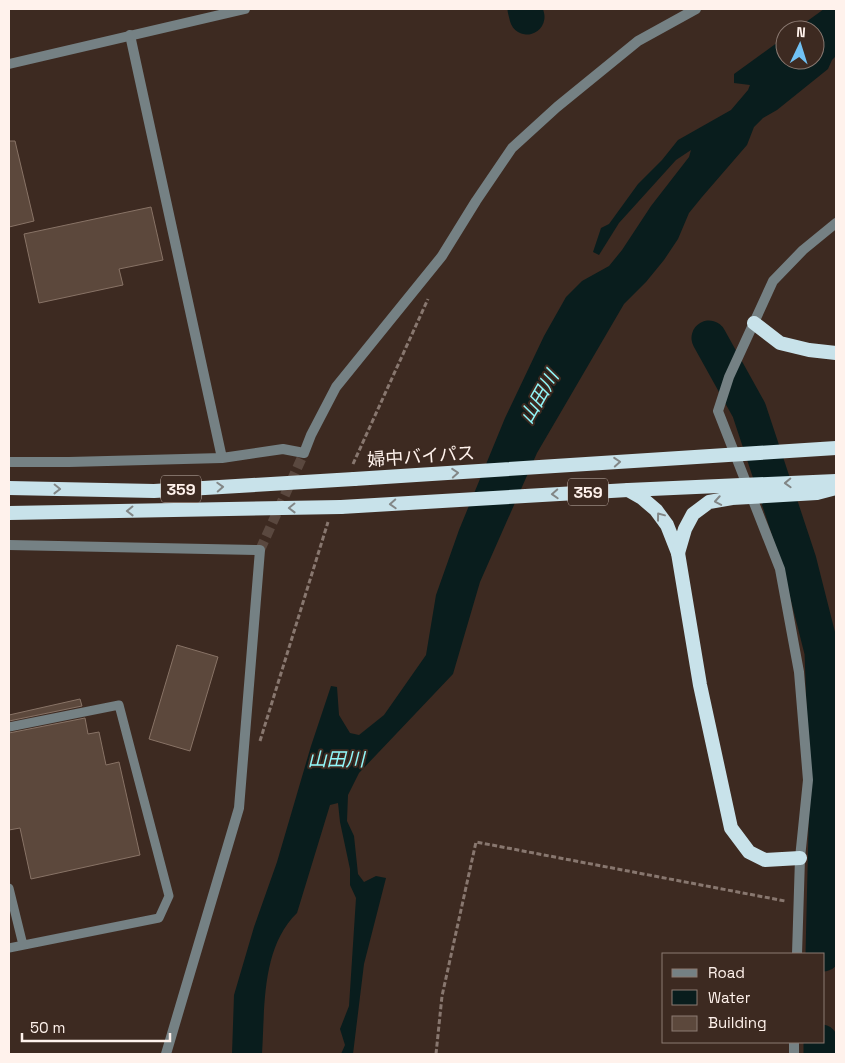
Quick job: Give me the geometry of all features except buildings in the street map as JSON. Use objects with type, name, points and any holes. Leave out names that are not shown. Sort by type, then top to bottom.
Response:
[{"type":"highway","points":[[754,324],[780,343],[809,350],[836,353]]},
{"type":"highway","name":"婦中バイパス","points":[[9,488],[154,490],[836,448]]},
{"type":"highway","name":"359","points":[[9,513],[337,507],[628,490],[836,481]]},
{"type":"highway","points":[[678,553],[685,529],[693,514],[709,502],[732,498],[817,493],[836,488]]},
{"type":"highway","points":[[628,490],[642,498],[656,510],[667,525],[678,553],[700,685],[730,828],[749,852],[765,860],[800,858]]},
{"type":"street","points":[[9,64],[245,9]]},
{"type":"street","points":[[9,462],[222,458],[284,449],[304,453],[311,435],[336,387],[442,256],[512,148],[557,107],[638,41],[696,9]]},
{"type":"street","points":[[130,35],[222,458]]},
{"type":"street","points":[[797,953],[800,858],[808,780],[799,672],[780,569],[718,411],[729,378],[772,281],[836,223]]},
{"type":"street","points":[[9,545],[260,550],[239,808],[166,1054]]},
{"type":"lane","points":[[9,727],[119,705],[169,896],[159,918],[9,948]]},
{"type":"lane","points":[[9,888],[23,945]]},
{"type":"path","points":[[350,479],[429,298]]},
{"type":"path","points":[[257,748],[337,507]]},
{"type":"path","points":[[436,1054],[442,996],[476,842],[798,904]]},
{"type":"water","name":"山田川","points":[[824,9],[836,9],[836,56],[828,69],[777,110],[763,118],[754,127],[747,145],[689,213],[678,239],[664,260],[624,304],[537,453],[480,582],[453,674],[359,773],[348,795],[347,821],[354,836],[358,874],[364,882],[376,876],[386,878],[364,964],[353,1054],[341,1054],[345,1045],[340,1029],[349,1006],[356,898],[350,885],[350,869],[338,803],[330,805],[297,913],[285,927],[271,961],[265,998],[262,1054],[232,1054],[234,995],[331,686],[337,687],[339,715],[350,733],[359,735],[384,715],[426,655],[436,595],[459,530],[505,418],[544,336],[566,297],[582,281],[609,266],[622,250],[651,206],[689,157],[691,150],[676,160],[619,223],[599,255],[593,252],[601,228],[609,224],[638,184],[662,160],[678,140],[731,110],[750,85],[734,83],[734,74],[775,44],[775,70],[825,70],[825,20],[809,20]]},
{"type":"waterway","points":[[525,9],[527,17]]},
{"type":"waterway","name":"山田川","points":[[709,338],[749,410],[799,561],[822,652],[827,789],[823,953]]},
{"type":"waterway","name":"山田川","points":[[821,1043],[821,1054]]},
{"type":"tunnel","points":[[260,550],[304,453]]}]
